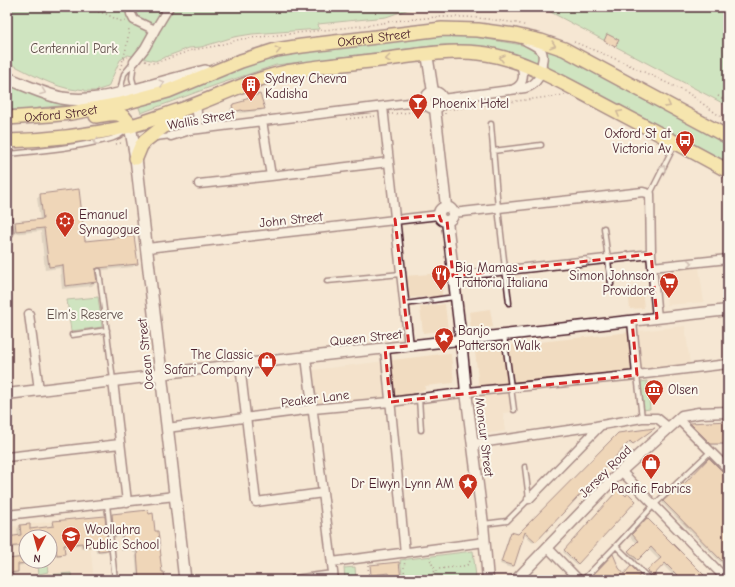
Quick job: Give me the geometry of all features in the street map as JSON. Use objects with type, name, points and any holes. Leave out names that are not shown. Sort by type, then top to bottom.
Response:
[{"type":"main road","name":"Oxford Street","points":[[7,118],[71,113],[121,104],[168,91],[241,61],[276,50],[442,29],[478,30],[515,36],[541,41],[564,49],[728,137]]},
{"type":"main road","name":"Oxford Street","points":[[7,141],[46,139],[130,126],[179,111],[269,76],[286,72],[427,54],[452,52],[480,53],[507,59],[541,73],[728,170]]},
{"type":"main road","points":[[7,78],[47,94],[67,99],[83,100],[135,90],[241,61]]},
{"type":"main road","points":[[136,158],[140,146],[170,122],[179,111]]},
{"type":"main road","points":[[71,113],[88,117],[119,114],[128,120],[130,126]]},
{"type":"main road","name":"Ocean Street","points":[[130,126],[136,158],[147,248],[185,580]]},
{"type":"main road","points":[[7,134],[24,134],[46,139]]},
{"type":"street","points":[[130,7],[134,20],[155,30]]},
{"type":"street","points":[[134,62],[145,48],[169,7]]},
{"type":"street","points":[[442,99],[530,87],[541,73],[542,54],[541,51],[526,41],[515,36]]},
{"type":"street","points":[[427,54],[433,92]]},
{"type":"street","points":[[514,89],[520,85],[522,81],[523,73],[521,64]]},
{"type":"street","points":[[433,92],[440,94],[442,99],[440,107],[436,111],[430,108],[425,102],[426,96],[433,92]]},
{"type":"street","name":"Wallis Street","points":[[171,136],[199,129],[262,121],[384,111],[425,102]]},
{"type":"street","points":[[196,104],[199,129]]},
{"type":"street","points":[[384,111],[409,346]]},
{"type":"street","name":"Moncur Street","points":[[436,111],[449,213],[453,276],[485,542],[488,580]]},
{"type":"street","points":[[262,121],[271,176]]},
{"type":"street","points":[[199,184],[389,162]]},
{"type":"street","points":[[438,215],[443,206],[449,213],[644,192],[650,194],[650,254],[656,318]]},
{"type":"street","points":[[7,215],[9,233]]},
{"type":"street","name":"John Street","points":[[147,248],[438,215]]},
{"type":"street","points":[[453,276],[650,254]]},
{"type":"street","points":[[652,267],[728,259]]},
{"type":"street","name":"Queen Street","points":[[7,394],[146,377],[161,373],[728,310]]},
{"type":"street","points":[[29,314],[39,390]]},
{"type":"street","points":[[632,321],[637,375]]},
{"type":"street","points":[[385,348],[404,553]]},
{"type":"street","points":[[294,580],[334,577],[306,357]]},
{"type":"street","points":[[240,364],[256,502],[323,493]]},
{"type":"street","name":"Peaker Lane","points":[[168,428],[313,409],[390,402],[466,392],[637,375],[728,364]]},
{"type":"street","points":[[113,381],[127,502]]},
{"type":"street","name":"Jersey Road","points":[[516,580],[621,471],[678,419],[685,415],[728,412]]},
{"type":"street","points":[[473,444],[642,418],[657,418],[668,428]]},
{"type":"street","points":[[678,419],[710,452],[726,464]]},
{"type":"street","points":[[529,499],[601,425]]},
{"type":"street","points":[[7,457],[120,444]]},
{"type":"street","points":[[621,471],[727,580]]},
{"type":"street","points":[[7,515],[175,496]]},
{"type":"street","points":[[332,562],[485,542]]},
{"type":"street","points":[[547,547],[579,580]]},
{"type":"lane","points":[[134,62],[132,78],[135,90]]},
{"type":"lane","points":[[118,94],[121,89],[124,74],[134,62]]},
{"type":"lane","points":[[491,124],[498,208],[509,302]]},
{"type":"lane","points":[[7,154],[72,147],[107,140],[120,136],[130,126]]},
{"type":"lane","name":"Wallis Street","points":[[147,139],[171,136]]},
{"type":"lane","points":[[650,194],[676,142]]},
{"type":"lane","points":[[493,151],[541,145]]},
{"type":"lane","points":[[604,228],[611,284]]},
{"type":"lane","points":[[99,271],[113,381]]},
{"type":"lane","points":[[327,281],[401,274]]},
{"type":"lane","points":[[404,304],[456,297]]},
{"type":"lane","points":[[72,335],[107,330]]},
{"type":"lane","points":[[504,335],[514,410]]},
{"type":"lane","points":[[637,375],[642,418]]},
{"type":"lane","points":[[419,398],[422,430]]},
{"type":"lane","points":[[583,580],[654,505],[710,452]]},
{"type":"lane","points":[[482,524],[507,521],[529,499],[525,467]]},
{"type":"lane","points":[[107,504],[115,580]]},
{"type":"lane","points":[[616,546],[650,580]]},
{"type":"path","points":[[83,7],[106,14],[120,21],[129,21]]},
{"type":"path","points":[[118,74],[125,56],[129,27]]},
{"type":"path","points":[[340,120],[384,111],[425,112],[567,95]]},
{"type":"path","points":[[718,96],[728,102]]},
{"type":"path","points":[[436,111],[445,114]]},
{"type":"path","points":[[428,549],[431,563],[434,565],[435,569],[433,574]]},
{"type":"path","points":[[404,553],[406,561],[404,568],[405,580]]},
{"type":"path","points":[[429,578],[439,569],[466,565],[475,555]]},
{"type":"path","points":[[366,558],[369,579]]},
{"type":"highlighted area","points":[[439,215],[441,221],[447,221],[453,276],[651,254],[657,318],[632,321],[637,375],[390,402],[385,348],[409,346],[395,219]]},
{"type":"shaded area","points":[[699,267],[704,302],[667,305],[663,271]]},
{"type":"shaded area","points":[[442,273],[442,296],[407,298],[405,276]]},
{"type":"shaded area","points":[[642,289],[644,308],[630,309],[628,290]]},
{"type":"shaded area","points":[[445,304],[448,330],[423,333],[420,307]]},
{"type":"shaded area","points":[[490,309],[493,327],[471,329],[469,312]]},
{"type":"shaded area","points":[[685,326],[690,364],[508,384],[511,412],[503,413],[505,431],[484,434],[476,349]]},
{"type":"shaded area","points":[[449,353],[451,354],[454,383],[425,386],[425,390],[415,392],[415,395],[317,407],[313,370]]},
{"type":"shaded area","name":"Woollahra Public School","points":[[87,517],[94,580],[7,580],[7,527]]},
{"type":"green space","name":"Centennial Park","points":[[7,7],[426,7],[412,8],[386,17],[318,24],[319,29],[252,34],[234,37],[201,47],[189,48],[155,61],[128,55],[120,60],[108,87],[95,91],[85,91],[68,89],[50,83],[7,62]]},
{"type":"green space","points":[[541,7],[728,7],[728,106]]},
{"type":"green space","points":[[457,34],[533,48],[540,55],[539,61],[536,62],[498,49],[472,45],[431,46],[276,65],[216,85],[141,113],[138,105],[236,68],[298,51]]},
{"type":"green space","points":[[547,51],[566,56],[728,143],[728,162],[548,67]]},
{"type":"green space","points":[[7,80],[82,104],[27,110],[7,108]]},
{"type":"green space","name":"Elm's Reserve","points":[[98,297],[102,327],[71,331],[67,300]]},
{"type":"green space","points":[[647,381],[650,409],[643,410],[641,382]]},
{"type":"green space","points":[[473,551],[476,577],[449,580],[403,580],[400,560]]},
{"type":"green space","points":[[355,567],[356,580],[345,580],[344,568]]},
{"type":"green space","points":[[38,569],[48,569],[48,572],[39,574]]},
{"type":"green space","points":[[71,573],[72,580],[47,580],[47,575]]},
{"type":"building","points":[[607,34],[619,40],[615,47],[604,41]]},
{"type":"building","name":"Sydney Chevra Kadisha","points":[[260,94],[265,109],[241,110],[234,112],[233,104],[244,101],[243,99]]},
{"type":"building","name":"Emanuel Synagogue","points":[[79,189],[85,241],[134,236],[138,264],[98,268],[95,269],[97,282],[65,286],[63,265],[49,267],[44,228],[16,231],[15,222],[43,219],[40,194]]},
{"type":"building","points":[[728,421],[728,444],[711,444],[690,423]]},
{"type":"building","points":[[655,428],[633,444],[630,441],[536,542],[525,532],[514,566],[501,562],[511,532],[518,534],[618,433]]},
{"type":"building","points":[[709,458],[724,473],[728,474],[728,567],[663,501],[683,483],[684,484]]},
{"type":"building","points":[[616,489],[619,489],[626,496],[628,493],[636,501],[578,564],[564,550],[615,493],[614,492]]},
{"type":"building","points":[[148,510],[149,514],[153,513],[155,531],[158,531],[162,572],[164,572],[165,578],[139,580],[137,551],[135,547],[124,549],[122,535],[114,536],[112,514]]},
{"type":"building","points":[[105,516],[108,550],[98,551],[98,545],[83,547],[82,543],[64,545],[65,554],[58,555],[58,529],[30,529],[54,526],[53,521]]},
{"type":"building","points":[[647,518],[709,580],[682,580],[665,563],[653,576],[647,570],[661,558],[651,547],[638,560],[628,551],[638,541],[632,534]]},
{"type":"building","points":[[30,524],[30,529],[20,529],[20,525]]},
{"type":"building","points":[[18,535],[18,546],[7,547],[7,537]]},
{"type":"building","points":[[613,554],[619,568],[624,574],[631,566],[640,575],[636,580],[595,580],[591,577]]},
{"type":"building","points":[[18,558],[18,572],[7,573],[7,559]]},
{"type":"building","points":[[399,562],[401,579],[390,580],[389,573],[371,575],[370,565]]},
{"type":"place","name":"Sydney Chevra Kadisha","points":[[251,102]]},
{"type":"place","name":"Phoenix Hotel","points":[[418,120]]},
{"type":"place","name":"Oxford St at Victoria Av","points":[[685,157]]},
{"type":"place","name":"Emanuel Synagogue","points":[[65,238]]},
{"type":"place","name":"Big Mamas Trattoria Italiana","points":[[441,291]]},
{"type":"place","name":"Simon Johnson Providore","points":[[669,299]]},
{"type":"place","name":"Banjo Patterson Walk","points":[[444,354]]},
{"type":"place","name":"The Classic Safari Company","points":[[267,378]]},
{"type":"place","name":"Olsen","points":[[654,406]]},
{"type":"place","name":"Pacific Fabrics","points":[[651,480]]},
{"type":"place","name":"Dr Elwyn Lynn AM","points":[[468,500]]},
{"type":"place","name":"Woollahra Public School","points":[[71,553]]}]
